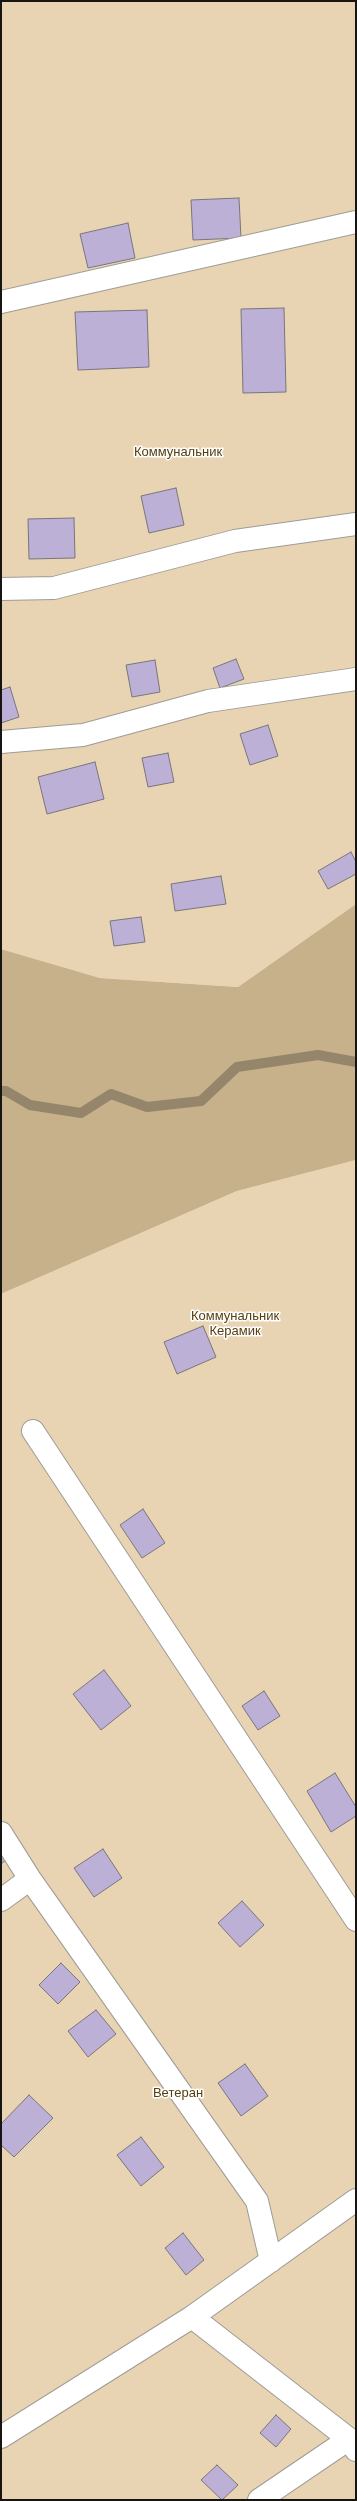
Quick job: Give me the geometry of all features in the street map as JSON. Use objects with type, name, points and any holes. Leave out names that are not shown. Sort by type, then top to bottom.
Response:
[{"type":"lane","points":[[1,302],[356,222]]},
{"type":"lane","points":[[1,589],[54,588],[235,541],[356,524]]},
{"type":"lane","points":[[1,742],[83,735],[208,701],[356,678]]},
{"type":"lane","points":[[33,1431],[356,1920]]},
{"type":"lane","points":[[1,1833],[30,1879],[257,2201],[271,2261]]},
{"type":"lane","points":[[1,1900],[30,1879]]},
{"type":"lane","points":[[1,2437],[192,2317],[356,2200]]},
{"type":"lane","points":[[192,2317],[352,2445],[259,2500]]},
{"type":"green space","name":"Коммунальник","points":[[1,1],[356,1],[356,904],[238,987],[100,978],[1,949]]},
{"type":"green space","name":"Ветеран","points":[[356,1160],[356,2500],[1,2500],[1,1294],[237,1191]]},
{"type":"shaded area","points":[[356,904],[356,1160],[237,1191],[1,1294],[1,949],[100,978],[238,987]]},
{"type":"building","points":[[239,198],[241,238],[193,240],[191,200]]},
{"type":"building","points":[[128,223],[135,258],[88,268],[80,234]]},
{"type":"building","points":[[284,308],[286,392],[243,393],[241,309]]},
{"type":"building","points":[[147,310],[149,367],[78,370],[75,312]]},
{"type":"building","points":[[176,488],[184,525],[149,533],[141,496]]},
{"type":"building","points":[[74,518],[75,558],[29,559],[28,519]]},
{"type":"building","points":[[236,659],[244,679],[220,688],[213,668]]},
{"type":"building","points":[[155,660],[160,692],[132,697],[126,665]]},
{"type":"building","points":[[10,687],[19,717],[1,723],[1,690]]},
{"type":"building","points":[[268,725],[278,756],[250,765],[240,734]]},
{"type":"building","points":[[168,753],[174,782],[148,787],[142,758]]},
{"type":"building","points":[[95,762],[104,799],[47,814],[38,777]]},
{"type":"building","points":[[351,852],[356,862],[356,874],[328,889],[318,871]]},
{"type":"building","points":[[221,876],[226,904],[175,911],[171,884]]},
{"type":"building","points":[[141,917],[145,942],[114,946],[110,921]]},
{"type":"building","points":[[203,1326],[216,1357],[177,1374],[164,1342]]},
{"type":"building","points":[[143,1509],[165,1543],[142,1558],[120,1525]]},
{"type":"building","points":[[104,1670],[131,1706],[101,1730],[73,1694]]},
{"type":"building","points":[[264,1691],[280,1716],[258,1730],[242,1706]]},
{"type":"building","points":[[335,1773],[356,1807],[356,1816],[331,1832],[307,1791]]},
{"type":"building","points":[[103,1849],[122,1878],[94,1897],[74,1868]]},
{"type":"building","points":[[1,1852],[7,1859],[1,1864]]},
{"type":"building","points":[[242,1901],[264,1925],[240,1947],[218,1923]]},
{"type":"building","points":[[61,1963],[80,1982],[58,2004],[39,1985]]},
{"type":"building","points":[[96,2010],[116,2034],[88,2057],[68,2031]]},
{"type":"building","points":[[245,2064],[268,2096],[241,2116],[218,2083]]},
{"type":"building","points":[[29,2095],[53,2118],[14,2157],[1,2145],[1,2124]]},
{"type":"building","points":[[141,2137],[164,2167],[141,2186],[117,2155]]},
{"type":"building","points":[[183,2233],[204,2260],[186,2275],[165,2248]]},
{"type":"building","points":[[276,2415],[291,2429],[276,2447],[260,2433]]},
{"type":"building","points":[[217,2465],[238,2485],[222,2500],[201,2480]]},
{"type":"waterway","points":[[1,1091],[6,1091],[30,1105],[81,1113],[111,1094],[147,1107],[201,1101],[237,1067],[318,1055],[356,1062]]},
{"type":"park label","name":"Коммунальник Керамик","points":[[235,1324]]}]
